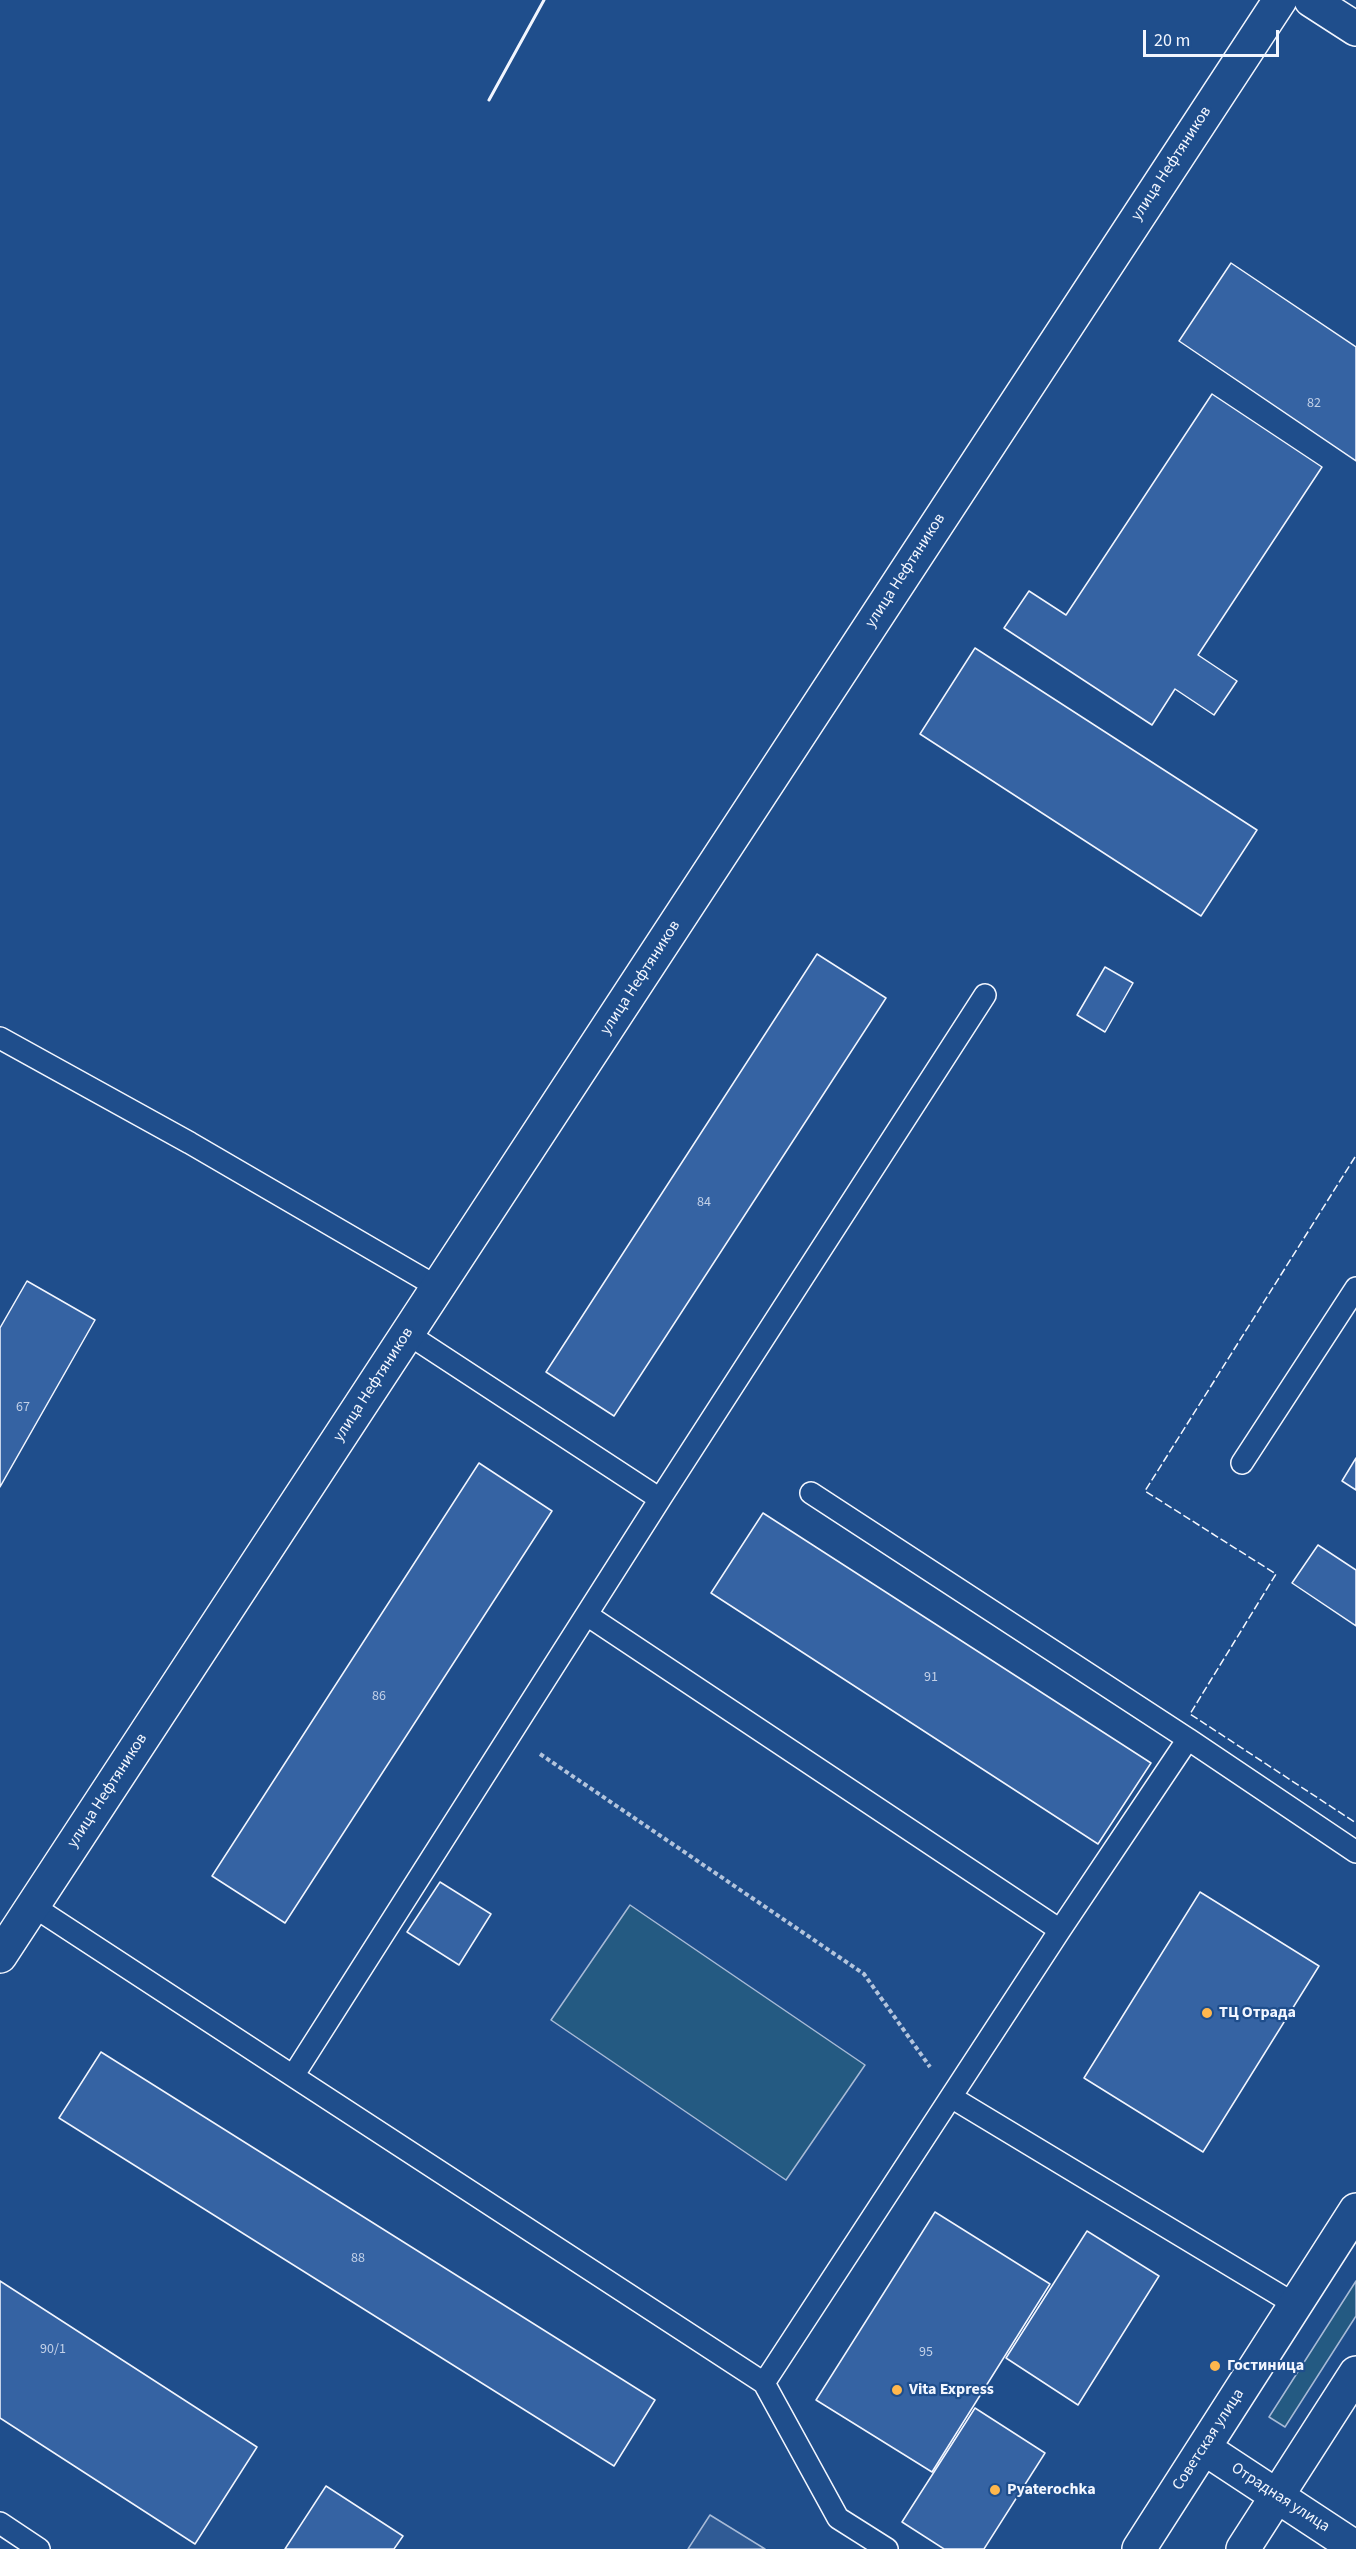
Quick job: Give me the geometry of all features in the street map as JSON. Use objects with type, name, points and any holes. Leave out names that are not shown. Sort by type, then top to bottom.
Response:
[{"type":"street","name":"улица Нефтяников","points":[[0,1956],[1280,0]]},
{"type":"street","points":[[1311,0],[1356,29]]},
{"type":"street","name":"Советская улица","points":[[1139,2549],[1356,2210]]},
{"type":"street","points":[[1243,2549],[1356,2373]]},
{"type":"street","name":"Отрадная улица","points":[[1204,2448],[1356,2548]]},
{"type":"lane","points":[[293,2076],[660,1499],[985,995]]},
{"type":"lane","points":[[0,1038],[190,1143],[439,1288]]},
{"type":"lane","points":[[1242,1463],[1356,1288]]},
{"type":"lane","points":[[408,1334],[660,1499]]},
{"type":"lane","points":[[811,1493],[1188,1739],[1356,1852]]},
{"type":"lane","points":[[587,1615],[1060,1930]]},
{"type":"lane","points":[[764,2382],[1188,1739]]},
{"type":"lane","points":[[33,1906],[764,2382],[838,2518],[887,2549]]},
{"type":"lane","points":[[951,2097],[1296,2305]]},
{"type":"lane","points":[[0,2523],[39,2549]]},
{"type":"path","points":[[510,1734],[864,1974],[951,2097]]},
{"type":"shaded area","points":[[630,1905],[865,2065],[786,2180],[551,2020]]},
{"type":"shaded area","points":[[1356,2281],[1356,2316],[1285,2427],[1269,2417]]},
{"type":"shaded area","points":[[710,2515],[765,2549],[688,2549]]},
{"type":"building","points":[[1231,263],[1356,347],[1356,461],[1179,341]]},
{"type":"building","points":[[1212,394],[1322,467],[1198,655],[1237,681],[1214,715],[1175,689],[1152,725],[1004,628],[1029,591],[1066,615]]},
{"type":"building","points":[[975,648],[1257,830],[1201,916],[920,734]]},
{"type":"building","points":[[817,954],[886,998],[614,1416],[546,1372]]},
{"type":"building","points":[[1105,967],[1133,983],[1105,1032],[1077,1015]]},
{"type":"building","points":[[27,1281],[95,1320],[0,1487],[0,1328]]},
{"type":"building","points":[[1356,1458],[1356,1490],[1342,1481]]},
{"type":"building","points":[[479,1463],[552,1511],[285,1923],[212,1876]]},
{"type":"building","points":[[763,1513],[1151,1763],[1098,1844],[711,1593]]},
{"type":"building","points":[[1318,1545],[1356,1570],[1356,1626],[1292,1583]]},
{"type":"building","points":[[440,1882],[491,1914],[459,1965],[407,1932]]},
{"type":"building","name":"ТЦ Отрада","points":[[1200,1892],[1319,1966],[1203,2152],[1084,2078]]},
{"type":"building","points":[[101,2052],[655,2400],[614,2466],[59,2118]]},
{"type":"building","points":[[935,2212],[1050,2284],[932,2472],[816,2400]]},
{"type":"building","points":[[1087,2231],[1159,2276],[1078,2405],[1006,2358]]},
{"type":"building","points":[[0,2281],[257,2447],[195,2544],[0,2418]]},
{"type":"building","points":[[975,2408],[1045,2453],[984,2549],[944,2549],[902,2522]]},
{"type":"building","points":[[326,2486],[403,2536],[394,2549],[285,2549]]},
{"type":"fence","points":[[1355,1157],[1145,1491],[1276,1574],[1190,1714],[1356,1823]]},
{"type":"wall","points":[[489,100],[544,0]]},
{"type":"place","name":"ТЦ Отрада","points":[[1207,2013]]},
{"type":"place","name":"Гостиница","points":[[1215,2366]]},
{"type":"place","name":"Vita Express","points":[[897,2390]]},
{"type":"place","name":"Pyaterochka","points":[[995,2490]]}]
